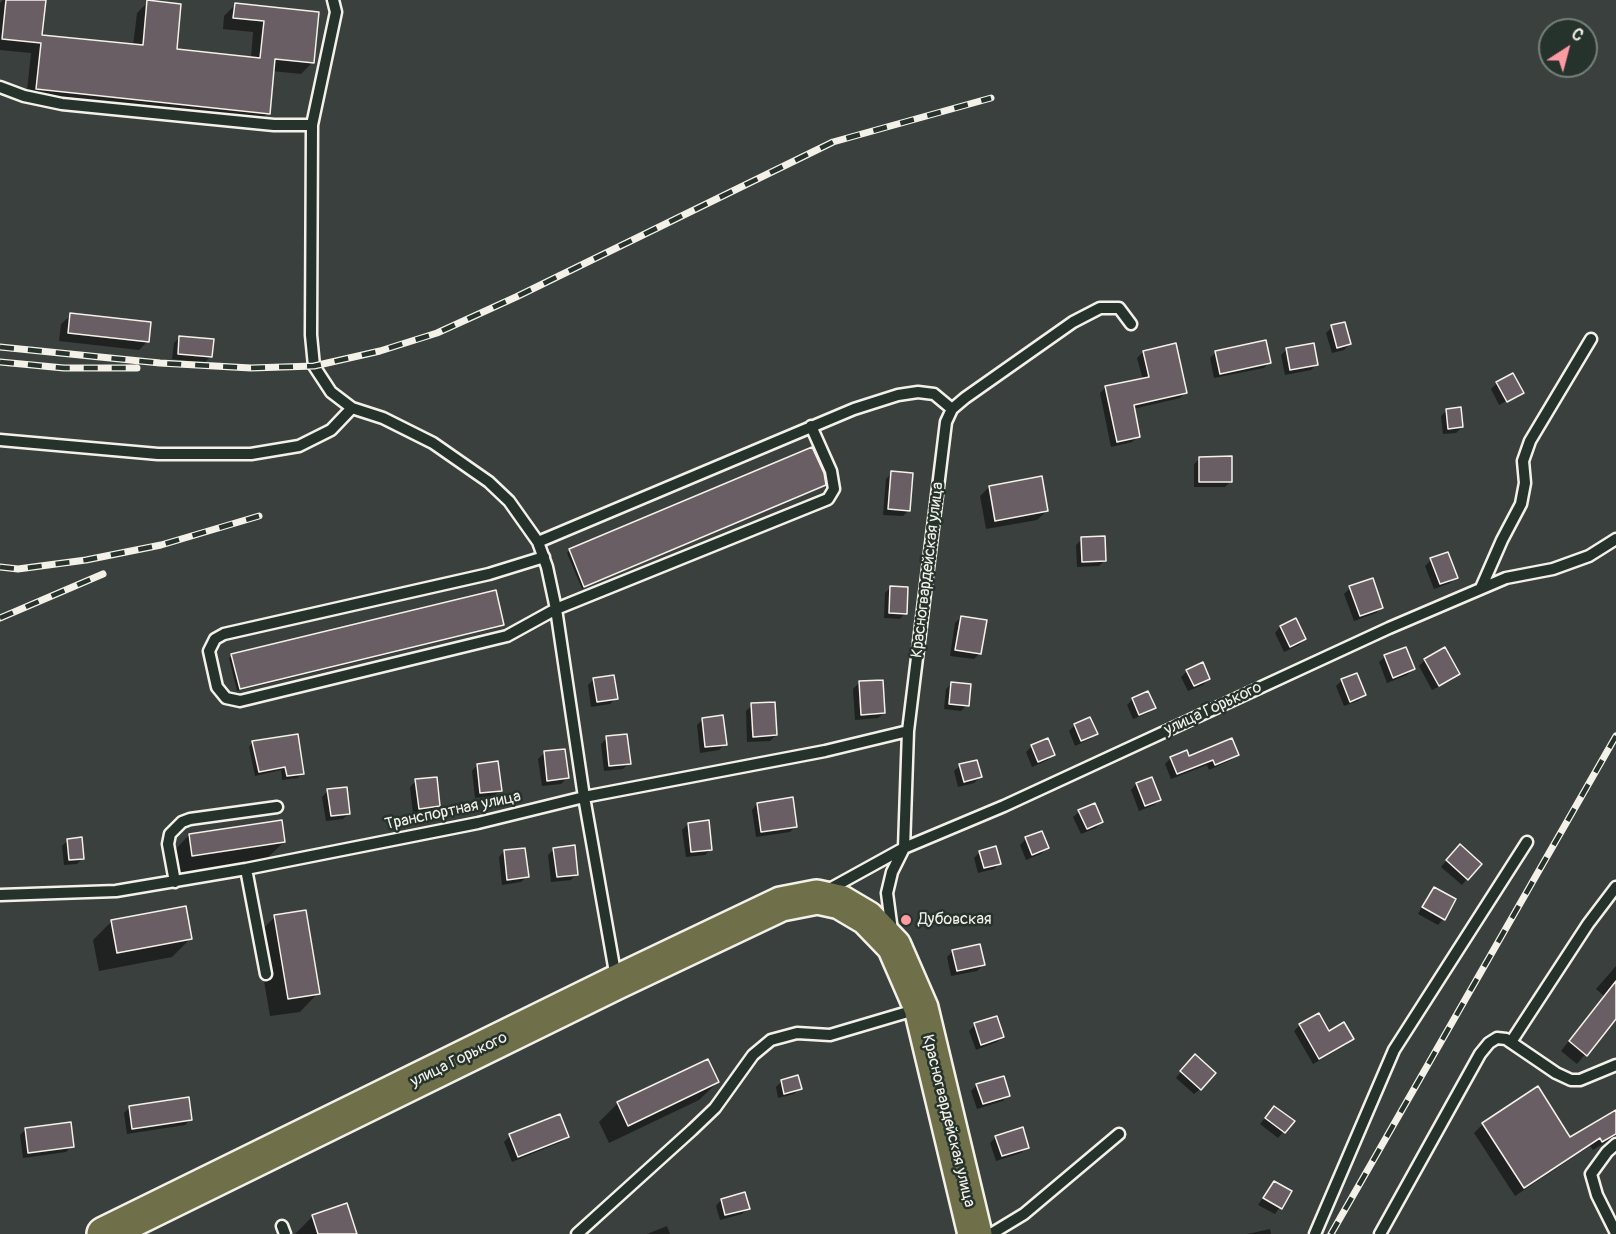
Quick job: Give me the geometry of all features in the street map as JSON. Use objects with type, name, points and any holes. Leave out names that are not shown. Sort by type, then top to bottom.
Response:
[{"type":"main road","name":"улица Горького","points":[[104,1234],[781,904],[817,897],[840,902],[867,918],[894,946],[921,1008]]},
{"type":"main road","name":"Красногвардейская улица","points":[[921,1008],[975,1234]]},
{"type":"lane","points":[[333,0],[336,12],[312,125],[311,325],[314,366],[331,392],[352,408],[383,418],[433,443],[489,482],[509,501],[538,542],[544,557],[556,609],[584,797],[617,982]]},
{"type":"lane","points":[[0,87],[24,96],[62,104],[274,125],[312,125]]},
{"type":"lane","points":[[538,542],[854,409],[898,395],[918,392],[934,394],[952,410],[1038,345],[1073,322],[1100,308],[1119,308],[1131,324]]},
{"type":"lane","points":[[1481,588],[1521,504],[1526,483],[1523,461],[1530,441],[1591,339]]},
{"type":"lane","points":[[0,440],[158,454],[251,454],[299,446],[331,430],[352,408]]},
{"type":"lane","name":"Красногвардейская улица","points":[[894,946],[887,893],[892,872],[904,848],[908,731],[946,422],[952,410]]},
{"type":"lane","points":[[544,557],[489,574],[224,634],[215,639],[209,651],[217,687],[226,698],[240,701],[507,636],[556,609],[828,499],[834,489],[831,471],[811,426]]},
{"type":"lane","name":"улица Горького","points":[[817,897],[904,848],[1004,806],[1389,628],[1506,578],[1553,569],[1580,559],[1616,539]]},
{"type":"lane","name":"Транспортная улица","points":[[0,895],[117,891],[175,882],[478,823],[584,797],[825,751],[908,731]]},
{"type":"lane","points":[[175,882],[168,844],[170,834],[182,822],[277,807]]},
{"type":"lane","points":[[1315,1234],[1394,1050],[1527,842]]},
{"type":"lane","points":[[246,869],[266,974]]},
{"type":"lane","points":[[1511,1042],[1588,924],[1616,887]]},
{"type":"lane","points":[[577,1234],[715,1108],[753,1055],[771,1040],[797,1033],[830,1035],[921,1008]]},
{"type":"lane","points":[[1380,1234],[1480,1054],[1489,1043],[1497,1038],[1506,1039],[1556,1073],[1571,1080],[1580,1080],[1616,1065]]},
{"type":"lane","points":[[991,1234],[1024,1214],[1119,1134]]},
{"type":"lane","points":[[1616,1144],[1607,1152],[1592,1174],[1597,1195],[1616,1233]]},
{"type":"building","points":[[6,0],[46,0],[42,35],[143,45],[147,0],[181,4],[177,49],[260,58],[264,21],[233,18],[235,3],[319,12],[314,63],[275,59],[270,114],[36,89],[41,43],[2,39]]},
{"type":"building","points":[[70,313],[151,322],[149,342],[68,333]]},
{"type":"building","points":[[1345,322],[1351,344],[1337,348],[1331,325]]},
{"type":"building","points":[[179,336],[214,339],[212,357],[178,354]]},
{"type":"building","points":[[1266,340],[1271,363],[1220,374],[1215,351]]},
{"type":"building","points":[[1176,343],[1187,393],[1134,405],[1140,437],[1117,442],[1105,386],[1149,377],[1143,351]]},
{"type":"building","points":[[1314,343],[1318,365],[1290,370],[1286,348]]},
{"type":"building","points":[[1513,373],[1524,393],[1507,402],[1496,382]]},
{"type":"building","points":[[1461,407],[1463,427],[1448,429],[1446,409]]},
{"type":"building","points":[[812,447],[824,473],[826,485],[584,587],[569,549]]},
{"type":"building","points":[[1232,456],[1232,482],[1199,482],[1199,457]]},
{"type":"building","points":[[891,471],[913,473],[910,511],[888,509]]},
{"type":"building","points":[[1042,476],[1048,511],[995,521],[989,486]]},
{"type":"building","points":[[1105,536],[1106,561],[1082,562],[1081,537]]},
{"type":"building","points":[[1448,552],[1458,578],[1440,584],[1430,558]]},
{"type":"building","points":[[1373,578],[1383,608],[1360,616],[1349,586]]},
{"type":"building","points":[[890,586],[908,587],[907,614],[889,613]]},
{"type":"building","points":[[496,590],[504,625],[240,689],[231,654]]},
{"type":"building","points":[[961,616],[987,620],[981,654],[955,650]]},
{"type":"building","points":[[1296,618],[1306,639],[1290,647],[1280,626]]},
{"type":"building","points":[[1406,647],[1415,669],[1393,678],[1384,655]]},
{"type":"building","points":[[1445,647],[1460,674],[1439,686],[1424,659]]},
{"type":"building","points":[[1203,662],[1210,679],[1194,686],[1186,670]]},
{"type":"building","points":[[1357,673],[1366,695],[1350,702],[1341,679]]},
{"type":"building","points":[[614,675],[618,699],[597,702],[593,678]]},
{"type":"building","points":[[883,680],[885,713],[861,715],[859,681]]},
{"type":"building","points":[[951,682],[971,684],[969,706],[949,704]]},
{"type":"building","points":[[1148,691],[1156,708],[1139,715],[1132,698]]},
{"type":"building","points":[[775,702],[777,735],[753,737],[751,703]]},
{"type":"building","points":[[723,715],[727,745],[705,747],[702,718]]},
{"type":"building","points":[[1090,717],[1098,734],[1081,741],[1074,724]]},
{"type":"building","points":[[298,734],[304,774],[287,776],[285,767],[259,772],[252,741]]},
{"type":"building","points":[[627,734],[631,764],[609,766],[606,736]]},
{"type":"building","points":[[1048,738],[1055,755],[1038,762],[1031,745]]},
{"type":"building","points":[[1232,738],[1239,755],[1215,765],[1213,760],[1177,774],[1170,757],[1187,750],[1189,756]]},
{"type":"building","points":[[565,749],[569,778],[547,781],[544,751]]},
{"type":"building","points":[[977,760],[982,777],[964,782],[959,764]]},
{"type":"building","points":[[498,761],[502,791],[480,793],[477,764]]},
{"type":"building","points":[[437,777],[440,806],[419,809],[415,779]]},
{"type":"building","points":[[1152,777],[1161,800],[1145,806],[1136,783]]},
{"type":"building","points":[[347,787],[350,814],[331,816],[327,789]]},
{"type":"building","points":[[793,797],[797,827],[761,832],[757,803]]},
{"type":"building","points":[[1095,803],[1103,822],[1087,829],[1078,810]]},
{"type":"building","points":[[282,820],[285,842],[192,856],[189,834]]},
{"type":"building","points":[[709,820],[712,850],[691,852],[688,823]]},
{"type":"building","points":[[1042,831],[1049,848],[1032,855],[1025,837]]},
{"type":"building","points":[[82,837],[84,859],[69,860],[67,839]]},
{"type":"building","points":[[1460,844],[1482,864],[1468,880],[1446,860]]},
{"type":"building","points":[[575,845],[578,875],[557,877],[553,848]]},
{"type":"building","points":[[996,846],[1001,864],[984,868],[979,851]]},
{"type":"building","points":[[525,848],[529,877],[507,880],[504,850]]},
{"type":"building","points":[[1434,887],[1456,899],[1445,920],[1422,907]]},
{"type":"building","points":[[186,906],[192,939],[117,953],[111,920]]},
{"type":"building","points":[[306,910],[320,994],[288,999],[274,915]]},
{"type":"building","points":[[980,944],[985,965],[957,971],[952,950]]},
{"type":"building","points":[[1616,981],[1616,1019],[1587,1056],[1569,1041]]},
{"type":"building","points":[[1319,1013],[1329,1031],[1344,1022],[1354,1039],[1319,1059],[1299,1024]]},
{"type":"building","points":[[997,1016],[1004,1037],[981,1045],[974,1023]]},
{"type":"building","points":[[1195,1054],[1216,1073],[1201,1090],[1180,1071]]},
{"type":"building","points":[[708,1059],[719,1082],[628,1126],[617,1102]]},
{"type":"building","points":[[798,1075],[802,1089],[784,1094],[781,1080]]},
{"type":"building","points":[[1004,1076],[1010,1096],[983,1104],[976,1084]]},
{"type":"building","points":[[1538,1086],[1570,1137],[1616,1110],[1616,1134],[1602,1142],[1600,1138],[1524,1188],[1482,1123]]},
{"type":"building","points":[[189,1097],[192,1120],[132,1129],[129,1106]]},
{"type":"building","points":[[1274,1106],[1295,1121],[1285,1133],[1265,1118]]},
{"type":"building","points":[[560,1114],[569,1137],[518,1157],[509,1134]]},
{"type":"building","points":[[71,1122],[74,1147],[28,1153],[25,1128]]},
{"type":"building","points":[[1023,1127],[1029,1148],[1002,1156],[995,1136]]},
{"type":"building","points":[[1274,1181],[1292,1191],[1282,1209],[1263,1198]]},
{"type":"building","points":[[745,1192],[750,1209],[725,1215],[721,1199]]},
{"type":"building","points":[[347,1203],[357,1234],[318,1234],[312,1215]]},
{"type":"railway","points":[[0,347],[160,363],[251,368],[314,366],[380,351],[437,333],[516,297],[833,142],[991,98]]},
{"type":"railway","points":[[0,362],[64,368],[137,368]]},
{"type":"railway","points":[[0,567],[18,569],[86,560],[161,545],[259,516]]},
{"type":"railway","points":[[0,618],[103,574]]},
{"type":"railway","points":[[1331,1234],[1616,736]]},
{"type":"place","name":"Дубовская","points":[[906,920]]}]
